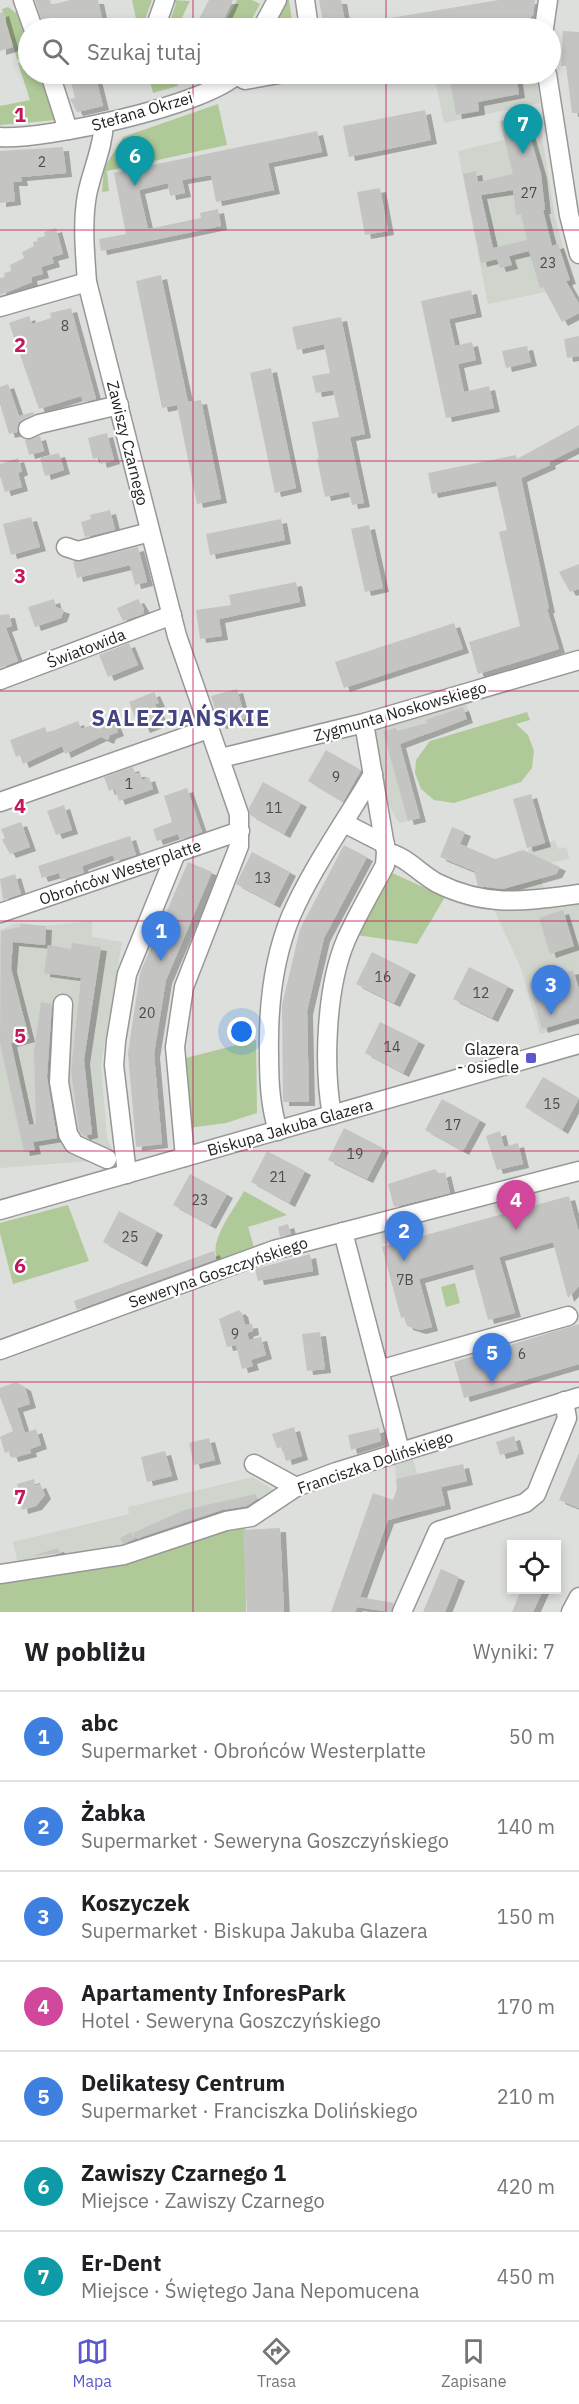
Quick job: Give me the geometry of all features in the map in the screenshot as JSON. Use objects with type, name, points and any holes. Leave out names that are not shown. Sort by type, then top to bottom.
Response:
[{"type":"street","points":[[23,0],[29,18]]},
{"type":"street","points":[[159,18],[165,0]]},
{"type":"street","points":[[267,18],[277,0]]},
{"type":"street","points":[[305,0],[308,18]]},
{"type":"street","points":[[545,18],[548,0]]},
{"type":"street","points":[[53,84],[68,130]]},
{"type":"street","name":"Stefana Okrzei","points":[[0,137],[34,137],[104,123],[200,94],[223,84]]},
{"type":"street","points":[[549,84],[569,215],[579,254]]},
{"type":"street","name":"Zawiszy Czarnego","points":[[104,123],[101,146],[87,196],[84,247],[87,282],[171,615],[208,729],[221,758],[239,814],[240,831]]},
{"type":"street","points":[[0,307],[87,282]]},
{"type":"street","points":[[28,429],[39,424],[119,405]]},
{"type":"street","points":[[66,547],[78,551],[150,532]]},
{"type":"street","name":"Światowida","points":[[0,680],[171,615]]},
{"type":"street","name":"Zygmunta Noskowskiego","points":[[221,758],[364,723],[579,660]]},
{"type":"street","points":[[332,1115],[329,1077],[329,1012],[339,963],[346,941],[385,866],[385,848],[364,723]]},
{"type":"street","points":[[0,802],[208,729]]},
{"type":"street","points":[[278,1131],[270,1105],[268,1014],[272,990],[292,915],[324,853],[373,774]]},
{"type":"street","points":[[344,824],[404,858],[418,872],[440,884],[482,898],[514,902],[579,894]]},
{"type":"street","points":[[185,1157],[175,1047],[184,987],[239,846],[240,831]]},
{"type":"street","name":"Obrońców Westerplatte","points":[[0,912],[240,831]]},
{"type":"street","points":[[120,1176],[114,1058],[127,974],[176,853]]},
{"type":"street","points":[[63,1004],[58,1068],[62,1106],[69,1138],[107,1159],[120,1176]]},
{"type":"street","name":"Biskupa Jakuba Glazera","points":[[0,1210],[579,1044]]},
{"type":"street","name":"Seweryna Goszczyńskiego","points":[[0,1350],[274,1250],[579,1171]]},
{"type":"street","points":[[343,1232],[400,1450]]},
{"type":"street","points":[[379,1370],[568,1316]]},
{"type":"street","points":[[402,1612],[438,1531],[525,1503],[536,1494],[567,1418],[572,1399]]},
{"type":"street","name":"Franciszka Dolińskiego","points":[[0,1574],[124,1555],[226,1521],[251,1517],[296,1487],[400,1450],[572,1399]]},
{"type":"street","points":[[254,1464],[296,1487]]},
{"type":"street","points":[[572,1612],[579,1597]]},
{"type":"shaded area","points":[[436,84],[537,84],[540,103],[444,123]]},
{"type":"shaded area","points":[[541,131],[555,217],[574,286],[488,304],[458,151]]},
{"type":"shaded area","points":[[462,694],[472,719],[430,731],[428,735],[400,744],[420,818],[399,823],[382,793],[364,723]]},
{"type":"shaded area","points":[[555,840],[558,849],[566,847],[570,859],[537,865],[547,898],[579,894],[579,1023],[540,1034],[521,968],[490,901],[481,898],[477,883],[533,867],[528,849]]},
{"type":"shaded area","points":[[92,921],[92,937],[122,942],[101,1065],[107,1137],[115,1156],[92,1161],[0,1168],[0,930],[17,923],[46,926]]},
{"type":"shaded area","points":[[413,1459],[417,1474],[412,1475],[421,1513],[400,1520],[395,1465]]},
{"type":"shaded area","points":[[253,1477],[289,1500],[245,1517],[20,1573],[13,1542],[129,1514],[128,1507]]},
{"type":"green space","points":[[132,0],[152,0],[146,18],[136,18]]},
{"type":"green space","points":[[170,0],[190,1],[182,18],[171,18],[176,3]]},
{"type":"green space","points":[[237,0],[252,0],[260,4],[252,18],[227,18]]},
{"type":"green space","points":[[286,0],[289,0],[292,18],[276,18]]},
{"type":"green space","points":[[8,7],[21,18],[18,18],[18,59],[17,59],[2,9]]},
{"type":"green space","points":[[25,84],[47,84],[56,120],[0,125],[0,106],[30,100]]},
{"type":"green space","points":[[151,84],[178,84],[178,86],[153,93]]},
{"type":"green space","points":[[218,104],[227,145],[107,171],[109,191],[102,192],[104,168],[123,137]]},
{"type":"green space","points":[[527,712],[530,720],[516,724],[528,735],[534,751],[532,768],[521,782],[454,803],[434,800],[421,789],[415,773],[416,760],[430,741]]},
{"type":"green space","points":[[390,872],[445,897],[417,944],[357,935]]},
{"type":"green space","points":[[256,1040],[257,1113],[226,1123],[188,1128],[182,1059]]},
{"type":"green space","points":[[244,1191],[287,1215],[248,1227],[254,1247],[217,1260],[215,1252],[219,1234]]},
{"type":"green space","points":[[68,1205],[89,1261],[13,1284],[0,1233],[0,1223]]},
{"type":"green space","points":[[455,1283],[460,1303],[446,1307],[441,1287]]},
{"type":"green space","points":[[245,1517],[246,1612],[0,1612],[0,1577]]},
{"type":"building","points":[[35,0],[50,0],[51,5],[70,0],[98,0],[102,18],[41,18]]},
{"type":"building","points":[[209,0],[233,0],[225,18],[199,18]]},
{"type":"building","points":[[319,0],[341,0],[344,18],[322,18]]},
{"type":"building","points":[[499,0],[535,0],[533,15],[530,18],[390,18]]},
{"type":"building","points":[[3,12],[13,47],[0,51],[0,13]]},
{"type":"building","points":[[563,31],[579,32],[579,113],[572,113],[566,66],[561,66]]},
{"type":"building","points":[[72,84],[98,84],[103,106],[77,112],[70,99],[75,98]]},
{"type":"building","points":[[451,84],[518,84],[519,94],[478,102],[479,111],[456,115]]},
{"type":"building","points":[[425,110],[431,140],[349,157],[343,126]]},
{"type":"building","points":[[524,115],[541,174],[545,210],[543,210],[552,246],[558,244],[570,280],[566,281],[579,304],[579,313],[562,322],[543,287],[540,288],[529,251],[509,256],[512,265],[500,268],[497,259],[481,263],[463,174],[476,171],[478,182],[513,174],[500,121]],"holes":[[[513,190],[516,215],[521,214],[527,240],[493,248],[481,195]]]},
{"type":"building","points":[[317,131],[322,152],[268,163],[274,190],[216,202],[211,175],[182,180],[185,193],[170,196],[168,183],[139,190],[148,229],[201,218],[200,213],[218,209],[221,226],[101,251],[99,239],[126,234],[114,173]]},
{"type":"building","points":[[63,147],[66,173],[21,177],[22,182],[13,182],[15,201],[0,203],[0,151]]},
{"type":"building","points":[[380,188],[388,231],[365,235],[357,192]]},
{"type":"building","points":[[56,228],[63,254],[52,257],[54,263],[41,267],[43,274],[31,277],[32,282],[0,295],[0,278],[5,277],[4,273],[11,271],[10,265],[24,258],[22,252],[34,246],[33,242],[38,241],[37,238],[45,236],[44,232]]},
{"type":"building","points":[[161,275],[188,402],[201,400],[221,499],[197,504],[177,405],[162,408],[136,281]]},
{"type":"building","points":[[471,290],[476,313],[449,319],[455,346],[472,342],[476,360],[458,364],[464,392],[489,386],[494,408],[446,418],[421,301]]},
{"type":"building","points":[[71,308],[96,399],[83,402],[81,396],[39,409],[9,323],[29,316],[32,324],[51,318],[50,313]]},
{"type":"building","points":[[341,317],[365,434],[350,437],[364,503],[352,505],[349,492],[325,497],[317,459],[319,458],[312,422],[339,417],[333,390],[316,393],[312,376],[330,373],[324,344],[297,350],[292,327]]},
{"type":"building","points":[[579,336],[579,356],[567,358],[564,339]]},
{"type":"building","points":[[527,346],[531,362],[506,368],[502,351]]},
{"type":"building","points":[[271,368],[296,488],[275,493],[250,373]]},
{"type":"building","points":[[8,384],[19,416],[33,412],[34,414],[19,422],[17,432],[9,434],[0,404],[0,387]]},
{"type":"building","points":[[579,425],[579,447],[549,462],[550,465],[521,478],[549,609],[547,609],[559,649],[478,674],[469,642],[520,626],[499,532],[507,530],[496,481],[432,494],[428,473],[516,455],[517,459]]},
{"type":"building","points":[[107,433],[114,460],[101,464],[99,457],[93,459],[88,438]]},
{"type":"building","points":[[40,436],[44,451],[29,455],[25,440]]},
{"type":"building","points":[[59,453],[64,470],[45,476],[40,458]]},
{"type":"building","points":[[18,458],[22,471],[18,473],[22,487],[5,492],[0,476],[0,464]]},
{"type":"building","points":[[110,510],[115,530],[85,537],[81,522],[91,519],[90,515]]},
{"type":"building","points":[[31,517],[40,547],[11,555],[3,524]]},
{"type":"building","points":[[281,519],[285,540],[210,555],[206,534]]},
{"type":"building","points":[[369,525],[383,588],[365,592],[351,529]]},
{"type":"building","points":[[138,547],[147,582],[135,585],[130,565],[77,578],[73,562]]},
{"type":"building","points":[[579,564],[579,589],[570,592],[559,572]]},
{"type":"building","points":[[296,582],[300,602],[219,619],[222,636],[200,639],[196,610],[231,605],[229,595]]},
{"type":"building","points":[[54,599],[56,607],[64,610],[61,618],[35,627],[28,607]]},
{"type":"building","points":[[138,599],[144,609],[143,614],[123,621],[117,608]]},
{"type":"building","points":[[9,614],[12,626],[6,628],[18,661],[0,668],[0,615]]},
{"type":"building","points":[[454,623],[463,649],[344,688],[335,662]]},
{"type":"building","points":[[129,643],[138,665],[108,677],[99,655]]},
{"type":"building","points":[[237,689],[245,718],[220,725],[211,696]]},
{"type":"building","points":[[154,692],[159,703],[155,704],[162,722],[144,729],[138,715],[135,717],[129,702]]},
{"type":"building","points":[[463,707],[467,719],[400,744],[420,818],[408,821],[383,731],[396,728],[397,731],[427,723],[426,720]]},
{"type":"building","points":[[112,717],[118,732],[110,735],[108,740],[101,737],[65,754],[62,746],[23,764],[20,755],[16,757],[10,740],[45,727],[47,733],[78,721],[81,729]]},
{"type":"building","points":[[326,750],[361,770],[343,802],[308,781]]},
{"type":"building","points":[[133,767],[135,773],[140,773],[142,780],[149,777],[153,789],[119,801],[114,788],[109,791],[104,777]]},
{"type":"building","points":[[263,782],[301,803],[284,834],[250,815],[249,808]]},
{"type":"building","points":[[187,788],[202,832],[180,840],[178,834],[157,841],[153,829],[172,822],[164,796]]},
{"type":"building","points":[[531,794],[545,843],[527,848],[513,799]]},
{"type":"building","points":[[64,805],[72,830],[56,835],[47,811]]},
{"type":"building","points":[[21,822],[30,847],[10,854],[2,840],[5,838],[1,829]]},
{"type":"building","points":[[452,827],[465,832],[460,844],[495,859],[523,850],[560,867],[556,874],[503,889],[478,886],[474,871],[440,857]]},
{"type":"building","points":[[130,836],[136,855],[115,861],[113,855],[82,866],[84,873],[61,880],[59,873],[42,878],[38,866]]},
{"type":"building","points":[[344,845],[367,857],[324,938],[307,1011],[309,1102],[283,1102],[282,1005],[300,929]]},
{"type":"building","points":[[252,852],[290,872],[274,904],[236,884]]},
{"type":"building","points":[[188,862],[212,872],[166,980],[154,1054],[162,1144],[136,1147],[128,1053],[140,973]]},
{"type":"building","points":[[15,874],[21,894],[3,900],[0,879]]},
{"type":"building","points":[[563,910],[574,946],[550,954],[539,918]]},
{"type":"building","points":[[20,924],[46,926],[45,945],[13,942],[11,968],[29,1038],[11,1043],[29,1125],[36,1124],[34,1052],[41,1002],[52,1004],[47,1077],[57,1138],[33,1142],[35,1150],[24,1152],[0,1043],[1,931],[20,927]]},
{"type":"building","points":[[72,943],[101,947],[84,1060],[92,1134],[84,1136],[79,1130],[71,1071],[81,978],[44,973],[48,945],[71,949]]},
{"type":"building","points":[[372,952],[410,971],[394,1003],[356,984]]},
{"type":"building","points":[[469,967],[508,986],[492,1018],[453,999]]},
{"type":"building","points":[[573,970],[579,989],[579,1018],[542,1029],[529,983]]},
{"type":"building","points":[[380,1022],[419,1041],[403,1073],[365,1053]]},
{"type":"building","points":[[543,1077],[579,1098],[562,1130],[525,1107]]},
{"type":"building","points":[[442,1099],[480,1120],[463,1151],[425,1130]]},
{"type":"building","points":[[344,1128],[383,1148],[367,1179],[328,1160]]},
{"type":"building","points":[[500,1131],[504,1147],[518,1143],[523,1164],[497,1170],[486,1136]]},
{"type":"building","points":[[267,1151],[305,1171],[289,1203],[251,1182]]},
{"type":"building","points":[[435,1169],[440,1174],[445,1172],[450,1193],[394,1207],[388,1184]]},
{"type":"building","points":[[190,1174],[227,1194],[210,1225],[173,1205]]},
{"type":"building","points":[[569,1196],[579,1233],[579,1286],[568,1298],[553,1242],[499,1257],[515,1313],[488,1320],[473,1264],[419,1279],[432,1327],[420,1330],[407,1326],[404,1317],[401,1318],[382,1247]]},
{"type":"building","points":[[119,1211],[157,1231],[141,1263],[103,1242]]},
{"type":"building","points":[[288,1224],[291,1234],[280,1237],[278,1227]]},
{"type":"building","points":[[214,1251],[216,1259],[77,1310],[74,1301]]},
{"type":"building","points":[[310,1254],[313,1271],[258,1281],[255,1269]]},
{"type":"building","points":[[239,1310],[245,1325],[252,1324],[253,1331],[247,1333],[249,1340],[261,1337],[266,1355],[251,1360],[253,1366],[242,1369],[236,1345],[227,1347],[219,1319]]},
{"type":"building","points":[[579,1324],[579,1364],[464,1398],[454,1362]]},
{"type":"building","points":[[320,1332],[325,1369],[307,1371],[302,1334]]},
{"type":"building","points":[[16,1382],[25,1387],[30,1404],[17,1408],[25,1433],[36,1429],[41,1445],[30,1449],[31,1453],[12,1458],[10,1451],[5,1453],[0,1437],[13,1431],[0,1397],[0,1388]]},
{"type":"building","points":[[294,1427],[302,1456],[286,1461],[282,1447],[277,1448],[272,1434]]},
{"type":"building","points":[[379,1428],[381,1441],[351,1450],[348,1435]]},
{"type":"building","points":[[514,1436],[518,1450],[500,1455],[496,1442]]},
{"type":"building","points":[[209,1438],[215,1460],[194,1465],[189,1443]]},
{"type":"building","points":[[165,1451],[172,1476],[147,1482],[141,1457]]},
{"type":"building","points":[[579,1453],[579,1508],[559,1500]]},
{"type":"building","points":[[463,1464],[467,1481],[441,1487],[445,1505],[388,1520],[360,1597],[394,1603],[391,1612],[357,1607],[355,1612],[331,1612],[373,1493],[393,1500],[397,1488],[396,1479]]},
{"type":"building","points":[[34,1479],[35,1486],[40,1484],[45,1495],[36,1506],[22,1510],[17,1484]]},
{"type":"building","points":[[256,1494],[257,1499],[247,1506],[222,1510],[136,1539],[133,1533],[184,1510]]},
{"type":"building","points":[[280,1528],[284,1612],[247,1612],[243,1530]]},
{"type":"building","points":[[131,1532],[135,1539],[123,1544],[120,1538]]},
{"type":"building","points":[[58,1548],[60,1553],[32,1556]]},
{"type":"building","points":[[441,1569],[459,1577],[445,1612],[423,1612]]},
{"type":"building","points":[[519,1594],[541,1594],[533,1612],[512,1612]]},
{"type":"place","name":"Er-Dent","points":[[523,154]]},
{"type":"place","name":"Zawiszy Czarnego 1","points":[[135,186]]},
{"type":"place","name":"abc","points":[[161,961]]},
{"type":"place","name":"Koszyczek","points":[[551,1015]]},
{"type":"place","name":"Glazera - osiedle","points":[[531,1058]]},
{"type":"place","name":"Apartamenty InforesPark","points":[[516,1230]]},
{"type":"place","name":"Żabka","points":[[404,1261]]},
{"type":"place","name":"Delikatesy Centrum","points":[[492,1383]]},
{"type":"district","name":"SALEZJAŃSKIE","points":[[181,718]]}]
